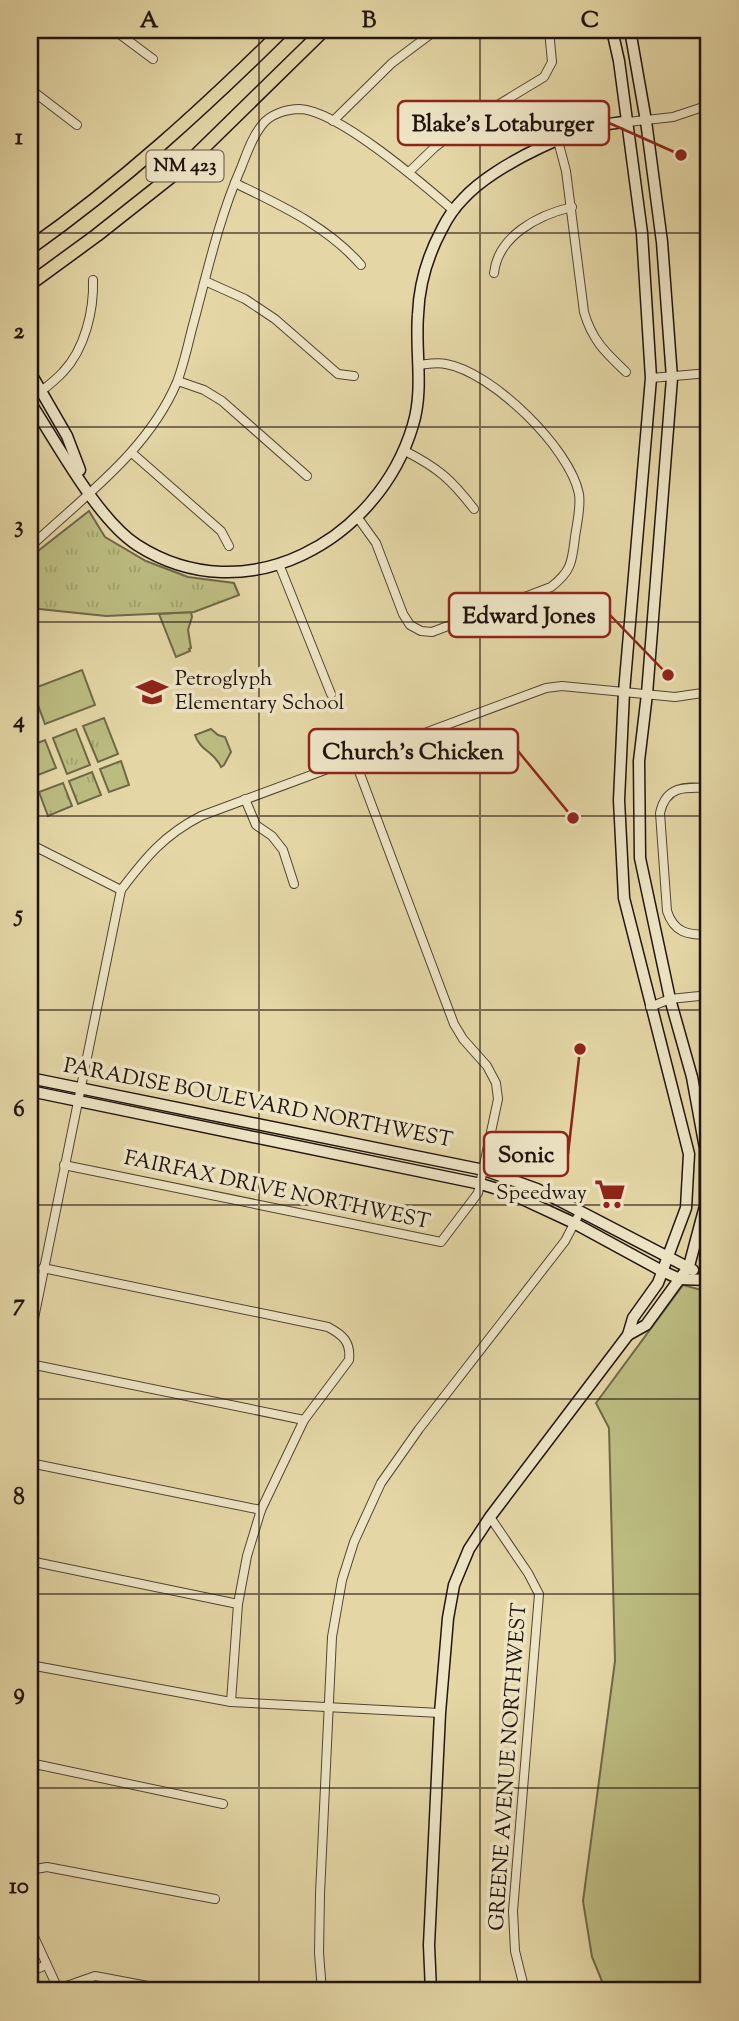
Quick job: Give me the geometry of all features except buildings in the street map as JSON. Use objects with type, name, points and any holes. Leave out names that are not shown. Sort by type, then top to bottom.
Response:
[{"type":"main road","name":"NM 423","points":[[30,248],[142,163],[209,103],[283,30]]},
{"type":"main road","name":"NM 423","points":[[30,284],[188,163],[324,30]]},
{"type":"main road","points":[[431,1991],[429,1945],[440,1713],[448,1618],[454,1585],[469,1549],[490,1517],[628,1335],[633,1318],[658,1283],[686,1208],[689,1154],[624,898],[619,800],[624,692],[651,378],[642,233],[628,121],[612,30]]},
{"type":"main road","points":[[628,1335],[646,1325],[689,1266],[705,1206],[705,1148],[692,1077],[670,999],[640,858],[639,761],[647,694],[672,378],[662,242],[646,121],[630,30]]},
{"type":"main road","points":[[30,401],[114,527],[137,545],[167,560],[229,572],[279,564],[307,553],[358,518],[381,493],[405,451],[414,422],[419,365],[418,314],[427,260],[454,211],[464,198],[493,173],[584,130],[628,121]]},
{"type":"main road","points":[[30,372],[67,436],[89,492]]},
{"type":"main road","name":"PARADISE BOULEVARD NORTHWEST","points":[[30,1078],[304,1134],[312,1126],[318,1136],[484,1170],[537,1189],[577,1218],[663,1271],[680,1279],[706,1279]]},
{"type":"main road","name":"PARADISE BOULEVARD NORTHWEST","points":[[30,1091],[481,1184],[577,1218],[689,1266],[706,1279]]},
{"type":"main road","points":[[138,1114],[170,1113],[180,1108]]},
{"type":"main road","points":[[287,1143],[304,1134]]},
{"type":"main road","points":[[318,1136],[327,1152]]},
{"type":"main road","points":[[369,1146],[384,1163]]},
{"type":"street","points":[[114,30],[153,59]]},
{"type":"street","points":[[333,121],[392,63],[436,30]]},
{"type":"street","points":[[409,172],[435,147],[463,126],[544,77],[552,62],[553,53],[549,30]]},
{"type":"street","points":[[30,89],[77,125]]},
{"type":"street","points":[[628,121],[673,117],[709,105]]},
{"type":"street","points":[[30,547],[132,453],[158,420],[177,381],[235,183],[254,137],[264,122],[276,114],[301,109],[333,121],[409,172],[454,211]]},
{"type":"street","points":[[558,141],[572,207],[584,312],[590,331],[600,346],[626,372]]},
{"type":"street","points":[[235,183],[317,226],[345,247],[361,265]]},
{"type":"street","points":[[494,273],[496,260],[502,249],[517,233],[550,214],[572,207]]},
{"type":"street","points":[[30,401],[63,372],[76,356],[94,299],[93,280]]},
{"type":"street","points":[[205,281],[244,299],[275,319],[338,374],[354,376]]},
{"type":"street","points":[[358,518],[376,543],[403,614],[410,625],[421,631],[432,632],[551,587],[564,577],[571,565],[580,506],[579,493],[555,448],[539,428],[492,386],[448,364],[419,365]]},
{"type":"street","points":[[651,378],[709,373]]},
{"type":"street","points":[[177,381],[204,390],[222,401],[307,476]]},
{"type":"street","points":[[405,451],[433,466],[453,482],[474,509]]},
{"type":"street","points":[[132,453],[221,531],[229,546]]},
{"type":"street","points":[[279,564],[331,694]]},
{"type":"street","points":[[30,1338],[121,890],[147,855],[176,829],[201,816],[546,688],[562,686],[675,697],[709,692]]},
{"type":"street","name":"FAIRFAX DRIVE NORTHWEST","points":[[64,1165],[441,1242],[466,1212],[481,1184],[498,1099],[496,1083],[487,1066],[463,1039],[454,1024],[354,758]]},
{"type":"street","points":[[709,788],[679,789],[663,802],[660,813],[667,911],[676,928],[692,935],[709,935]]},
{"type":"street","points":[[245,799],[256,825],[272,836],[283,850],[294,884]]},
{"type":"street","points":[[30,844],[121,890]]},
{"type":"street","points":[[650,1007],[670,999],[709,995]]},
{"type":"street","points":[[322,1991],[319,1953],[320,1894],[335,1611],[354,1542],[375,1495],[419,1429],[565,1241],[577,1218]]},
{"type":"street","points":[[43,1268],[328,1327],[341,1333],[348,1342],[349,1360],[304,1420],[261,1510],[247,1556],[237,1604],[231,1702]]},
{"type":"street","points":[[30,1364],[304,1420]]},
{"type":"street","points":[[30,1463],[261,1510]]},
{"type":"street","name":"GREENE AVENUE NORTHWEST","points":[[490,1517],[539,1594],[513,1911],[516,1951],[525,1991]]},
{"type":"street","points":[[30,1561],[237,1604]]},
{"type":"street","points":[[30,1665],[231,1702],[440,1713]]},
{"type":"street","points":[[30,1763],[223,1804]]},
{"type":"street","points":[[30,1871],[47,1867],[215,1899]]},
{"type":"street","points":[[30,1928],[58,1990],[95,1976],[174,1991]]},
{"type":"street","points":[[30,1972],[46,1965]]},
{"type":"green space","points":[[89,511],[105,537],[146,561],[188,577],[234,583],[239,595],[194,612],[106,616],[30,608],[30,562],[38,551]]},
{"type":"green space","points":[[191,612],[188,630],[190,651],[176,657],[159,614]]},
{"type":"green space","points":[[82,670],[95,705],[45,724],[32,689]]},
{"type":"green space","points":[[104,718],[118,754],[98,762],[83,726]]},
{"type":"green space","points":[[76,729],[90,765],[67,774],[53,738]]},
{"type":"green space","points":[[211,729],[225,737],[231,752],[221,767],[195,735]]},
{"type":"green space","points":[[45,740],[56,768],[33,777],[30,770],[30,746]]},
{"type":"green space","points":[[121,761],[129,785],[109,792],[100,769]]},
{"type":"green space","points":[[92,772],[101,795],[78,804],[69,781]]},
{"type":"green space","points":[[63,783],[72,806],[48,816],[39,792]]},
{"type":"green space","points":[[683,1285],[709,1292],[709,1991],[606,1991],[592,1957],[583,1901],[615,1661],[609,1428],[596,1403]]},
{"type":"place","name":"Blake's Lotaburger","points":[[681,155]]},
{"type":"place","name":"Edward Jones","points":[[668,675]]},
{"type":"place","name":"Petroglyph Elementary School","points":[[152,692]]},
{"type":"place","name":"Church's Chicken","points":[[573,818]]},
{"type":"place","name":"Sonic","points":[[580,1049]]},
{"type":"place","name":"Speedway","points":[[610,1194]]}]
